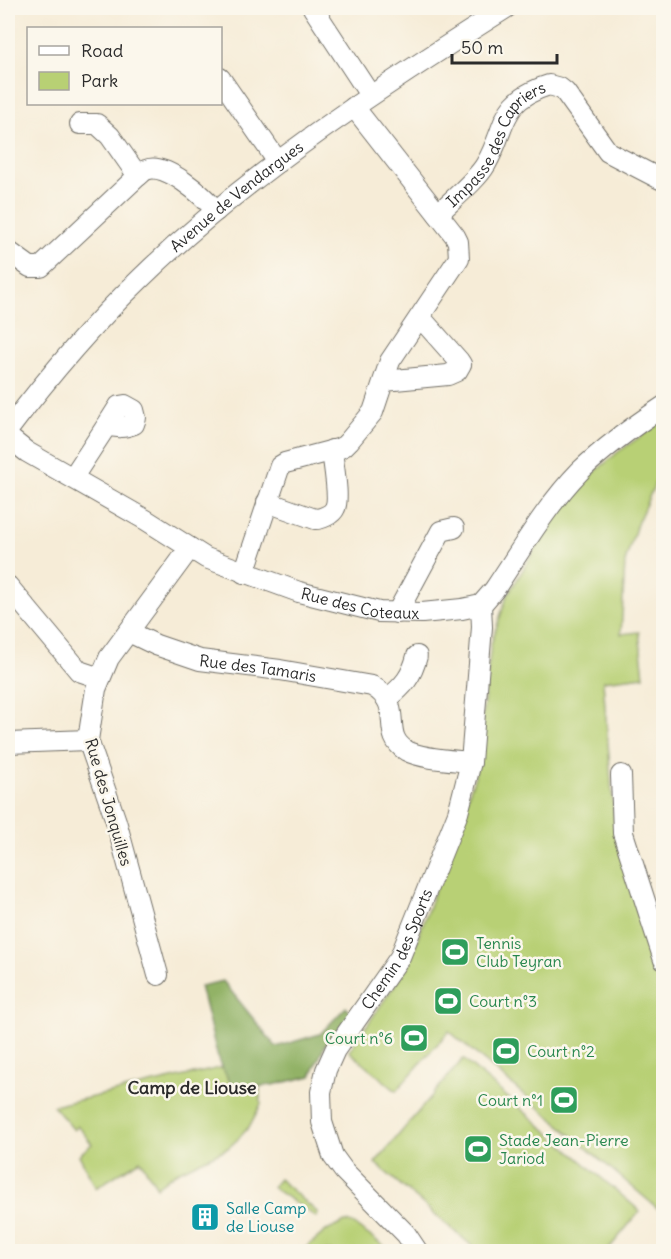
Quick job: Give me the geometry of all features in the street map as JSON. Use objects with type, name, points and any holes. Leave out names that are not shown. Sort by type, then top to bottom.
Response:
[{"type":"street","points":[[313,8],[370,95]]},
{"type":"street","name":"Avenue de Vendargues","points":[[8,430],[99,320],[169,251],[278,162],[370,95],[506,8]]},
{"type":"street","points":[[222,81],[278,162]]},
{"type":"street","name":"Impasse des Capriers","points":[[438,214],[486,164],[511,107],[521,98],[549,85],[565,92],[608,152],[663,179]]},
{"type":"street","points":[[244,573],[280,466],[344,446],[373,412],[390,361],[459,258],[458,242],[354,107]]},
{"type":"street","points":[[80,124],[97,124],[110,136],[138,176]]},
{"type":"street","points":[[8,251],[25,264],[35,268],[41,267],[146,169],[165,172],[192,188],[207,200],[216,212]]},
{"type":"street","points":[[384,381],[448,375],[459,368],[461,364],[459,361],[420,317]]},
{"type":"street","points":[[481,605],[494,590],[549,510],[582,470],[663,406]]},
{"type":"street","points":[[73,477],[107,425]]},
{"type":"street","name":"Rue des Coteaux","points":[[8,437],[27,452],[73,477],[206,558],[244,573],[299,592],[355,608],[379,612],[440,612],[481,605]]},
{"type":"street","points":[[267,502],[319,519],[332,512],[336,502],[332,450]]},
{"type":"street","points":[[397,613],[441,531],[454,528]]},
{"type":"street","name":"Rue des Jonquilles","points":[[158,975],[116,821],[88,740],[96,689],[109,658],[190,548]]},
{"type":"street","points":[[8,586],[79,671],[100,678]]},
{"type":"street","name":"Chemin des Sports","points":[[418,1251],[406,1234],[349,1177],[333,1156],[322,1122],[321,1092],[326,1070],[335,1050],[388,976],[408,940],[465,793],[471,762],[482,627],[481,605]]},
{"type":"street","name":"Rue des Tamaris","points":[[129,632],[156,645],[200,660],[364,684],[381,691],[387,699]]},
{"type":"street","points":[[417,656],[409,679],[401,689],[387,699],[390,705],[392,729],[399,745],[415,754],[471,762]]},
{"type":"street","points":[[8,742],[88,740]]},
{"type":"street","points":[[621,774],[623,833],[663,960]]},
{"type":"green space","points":[[663,421],[663,470],[637,524],[625,562],[621,634],[639,632],[644,676],[603,681],[615,830],[633,892],[663,974],[663,1213],[449,1031],[396,1091],[349,1051],[408,966],[475,776],[491,644],[507,596],[575,489],[618,452]]},
{"type":"green space","points":[[223,981],[276,1047],[320,1034],[346,1007],[352,1014],[325,1045],[311,1076],[273,1085],[243,1088],[230,1082],[219,1062],[200,986]]},
{"type":"green space","name":"Stade Jean-Pierre Jariod","points":[[463,1059],[640,1211],[607,1251],[478,1251],[375,1163]]},
{"type":"green space","points":[[220,1068],[259,1081],[261,1104],[249,1127],[237,1140],[228,1148],[175,1173],[157,1187],[140,1160],[96,1188],[79,1155],[92,1144],[78,1126],[74,1130],[53,1106]]},
{"type":"green space","points":[[279,1179],[318,1213],[316,1217],[272,1187]]},
{"type":"green space","points":[[350,1222],[387,1248],[383,1252],[302,1251],[326,1231]]},
{"type":"place","name":"Tennis Club Teyran","points":[[455,952]]},
{"type":"place","name":"Court n°3","points":[[448,1001]]},
{"type":"place","name":"Court n°6","points":[[414,1038]]},
{"type":"place","name":"Court n°2","points":[[506,1051]]},
{"type":"place","name":"Court n°1","points":[[564,1100]]},
{"type":"place","name":"Stade Jean-Pierre Jariod","points":[[478,1149]]},
{"type":"place","name":"Salle Camp de Liouse","points":[[205,1217]]},
{"type":"district","name":"Camp de Liouse","points":[[192,1088]]}]
